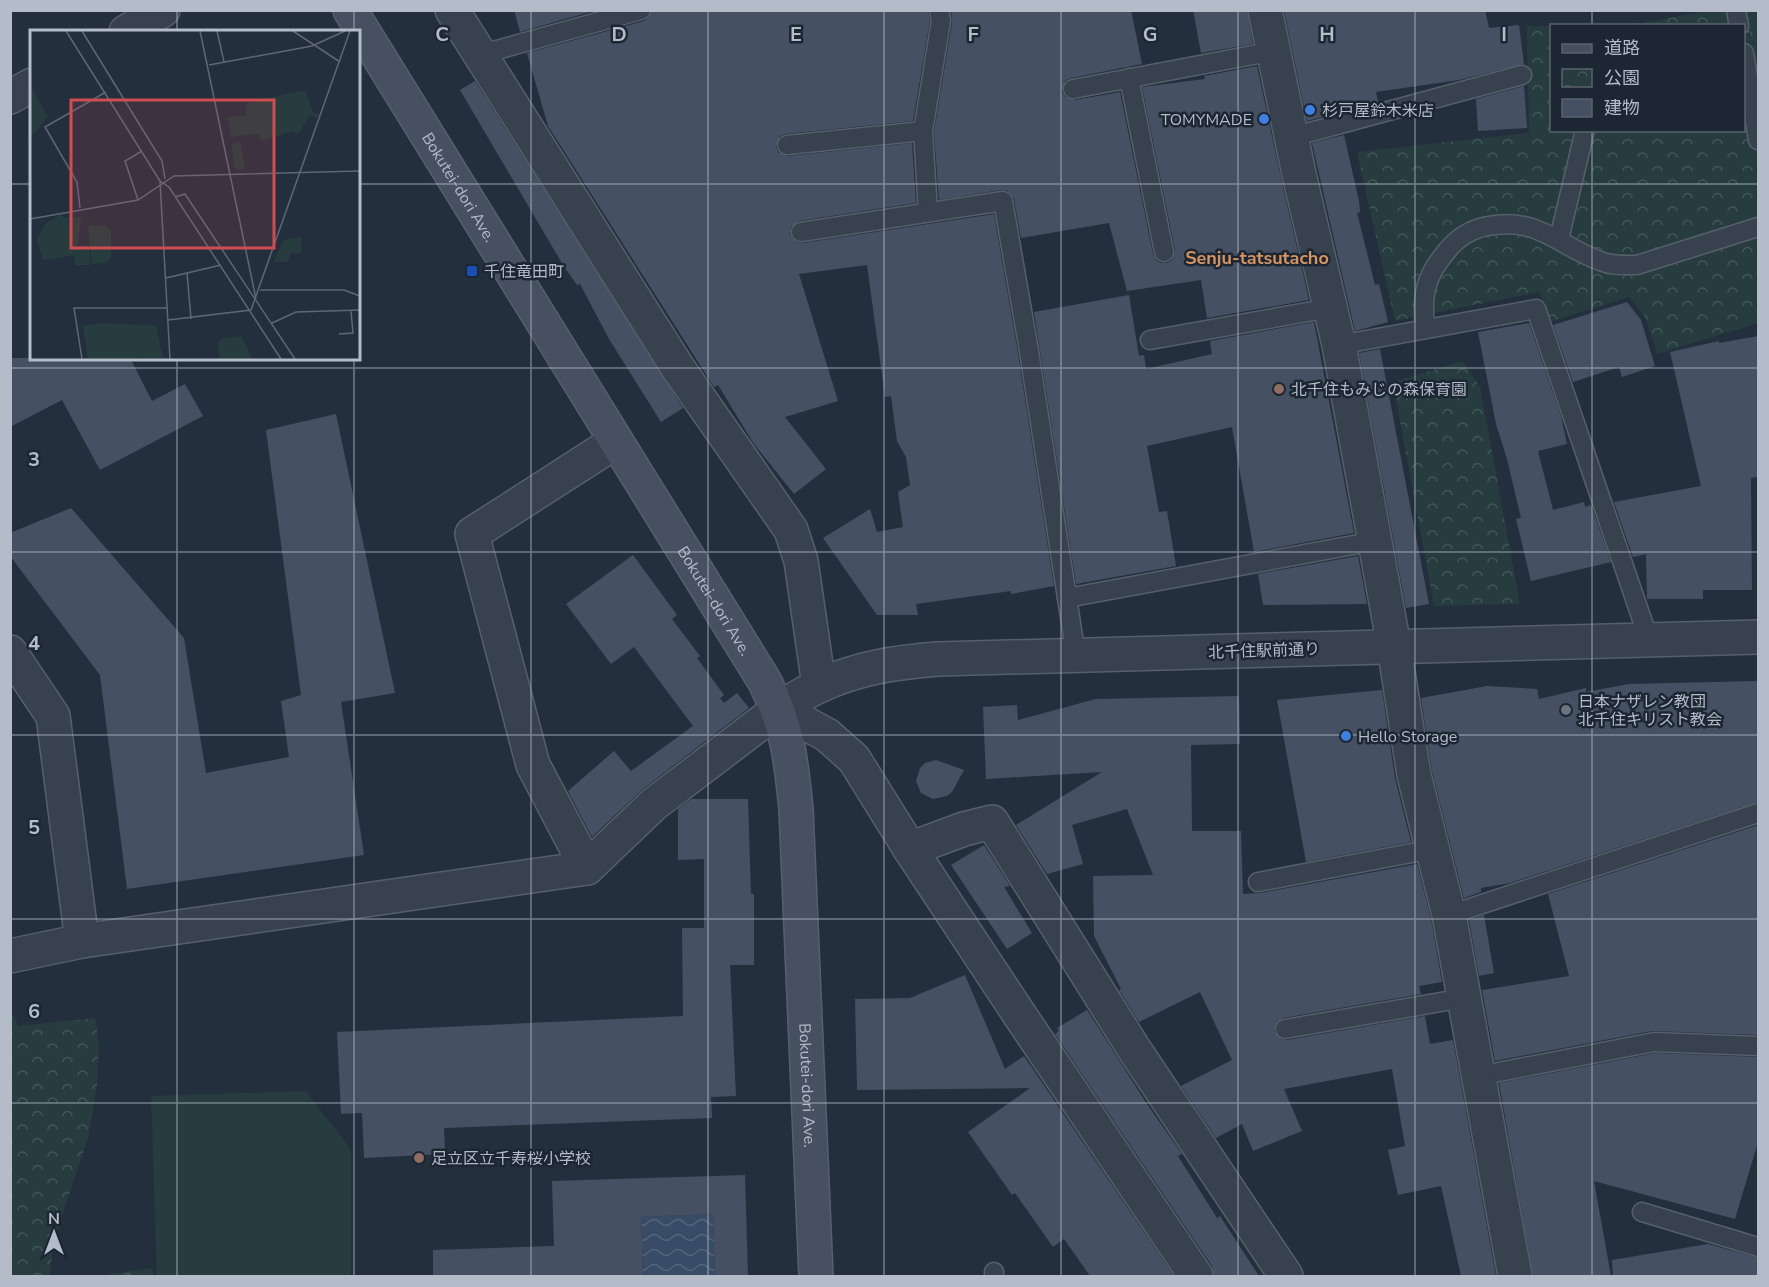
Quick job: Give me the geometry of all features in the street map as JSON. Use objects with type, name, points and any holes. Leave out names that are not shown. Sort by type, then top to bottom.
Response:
[{"type":"main road","name":"Bokutei-dori Ave.","points":[[350,10],[765,682],[779,709],[787,738],[796,809],[816,1276]]},
{"type":"street","points":[[129,30],[163,10]]},
{"type":"street","points":[[452,10],[678,368],[791,530],[801,561],[819,686]]},
{"type":"street","points":[[1267,11],[1292,137],[1339,345],[1394,646],[1414,775],[1449,915],[1515,1276]]},
{"type":"street","points":[[10,97],[30,86]]},
{"type":"street","points":[[10,956],[82,941],[587,868],[533,765],[472,534],[615,442]]},
{"type":"street","name":"北千住駅前通り","points":[[587,868],[654,804],[779,709],[819,686],[896,662],[1758,637]]},
{"type":"street","points":[[10,652],[53,716],[82,941]]},
{"type":"street","points":[[779,709],[827,735],[854,759],[910,849],[1196,1276]]},
{"type":"street","points":[[910,849],[964,829],[992,822],[1134,1049],[1286,1276]]},
{"type":"lane","points":[[928,212],[923,131],[941,21],[939,10]]},
{"type":"lane","points":[[479,55],[635,11]]},
{"type":"lane","points":[[1073,89],[1274,51]]},
{"type":"lane","points":[[1745,62],[1758,140]]},
{"type":"lane","points":[[1292,137],[1521,75]]},
{"type":"lane","points":[[1129,78],[1164,252]]},
{"type":"lane","points":[[787,145],[923,131]]},
{"type":"lane","points":[[1559,239],[1585,132]]},
{"type":"lane","points":[[801,232],[1003,201],[1028,345],[1076,656]]},
{"type":"lane","points":[[1425,329],[1424,292],[1429,277],[1450,246],[1479,228],[1500,224],[1520,224],[1559,239],[1601,262],[1618,266],[1636,266],[1758,227]]},
{"type":"lane","points":[[1150,339],[1330,308]]},
{"type":"lane","points":[[1339,345],[1536,309],[1649,640]]},
{"type":"lane","points":[[1067,598],[1375,541]]},
{"type":"lane","points":[[1449,915],[1758,813]]},
{"type":"lane","points":[[1258,882],[1432,849]]},
{"type":"lane","points":[[1285,1029],[1464,998]]},
{"type":"lane","points":[[1478,1076],[1654,1042],[1758,1046]]},
{"type":"lane","points":[[1642,1212],[1758,1247]]},
{"type":"green space","points":[[1705,11],[1758,11],[1758,323],[1657,354],[1646,318],[1629,297],[1550,322],[1539,292],[1395,321],[1357,152],[1529,133],[1527,26],[1550,26],[1550,132],[1745,132],[1745,24],[1638,24]]},
{"type":"green space","points":[[1463,361],[1480,387],[1520,604],[1434,606],[1393,382]]},
{"type":"green space","points":[[11,1015],[14,1015],[18,1026],[95,1018],[99,1044],[97,1087],[88,1137],[53,1244],[50,1276],[11,1276]]},
{"type":"green space","points":[[306,1091],[351,1150],[351,1276],[157,1276],[151,1096]]},
{"type":"green space","points":[[152,1268],[153,1276],[98,1276]]},
{"type":"water","points":[[713,1214],[715,1276],[643,1276],[641,1217]]},
{"type":"building","points":[[514,10],[597,10],[520,32]]},
{"type":"building","points":[[652,10],[928,10],[930,21],[913,121],[786,134],[780,136],[776,146],[778,152],[788,156],[912,143],[916,203],[799,221],[791,227],[790,234],[796,242],[803,243],[994,214],[1054,586],[1011,594],[1011,591],[916,604],[918,615],[877,615],[823,538],[870,509],[877,532],[903,527],[898,492],[910,485],[906,457],[897,441],[891,396],[885,397],[867,265],[799,274],[838,401],[785,417],[826,469],[794,494],[754,444],[718,385],[714,387],[548,126],[527,53],[644,21]]},
{"type":"building","points":[[951,10],[1131,10],[1142,64],[1071,78],[1065,81],[1062,91],[1065,97],[1075,100],[1120,92],[1153,254],[1161,263],[1172,260],[1175,250],[1142,87],[1205,79],[1204,76],[1257,66],[1309,300],[1207,318],[1201,280],[1127,291],[1109,223],[1021,238],[1014,199],[1008,191],[1001,190],[939,200],[934,132],[952,23]]},
{"type":"building","points":[[1193,10],[1247,10],[1253,44],[1201,53]]},
{"type":"building","points":[[1284,10],[1485,10],[1489,28],[1519,25],[1524,64],[1459,80],[1376,92],[1378,102],[1342,108],[1342,112],[1307,121]]},
{"type":"building","points":[[475,81],[683,408],[661,422],[609,339],[580,284],[577,285],[563,265],[460,90]]},
{"type":"building","points":[[1524,86],[1527,128],[1478,131],[1476,99]]},
{"type":"building","points":[[1344,135],[1359,201],[1360,212],[1357,213],[1375,285],[1379,284],[1388,322],[1355,331],[1312,143]]},
{"type":"building","points":[[1129,295],[1139,356],[1144,355],[1146,369],[1212,354],[1210,341],[1314,322],[1354,533],[1254,552],[1232,427],[1147,446],[1159,512],[1167,511],[1176,566],[1076,584],[1034,312]]},
{"type":"building","points":[[1627,302],[1641,320],[1655,366],[1622,377],[1619,367],[1573,382],[1553,325]]},
{"type":"building","points":[[1529,323],[1561,416],[1567,444],[1538,451],[1553,510],[1584,502],[1585,507],[1591,505],[1611,562],[1531,581],[1516,519],[1521,518],[1496,424],[1478,332]]},
{"type":"building","points":[[1758,336],[1758,477],[1751,478],[1752,590],[1703,590],[1703,599],[1647,599],[1646,554],[1633,557],[1614,502],[1701,486],[1670,352],[1719,341],[1719,343]]},
{"type":"building","points":[[1380,349],[1429,604],[1406,608],[1359,353]]},
{"type":"building","points":[[10,358],[131,360],[152,401],[185,384],[203,416],[100,470],[62,400],[10,427]]},
{"type":"building","points":[[336,414],[395,693],[341,702],[364,855],[127,889],[100,675],[10,556],[10,533],[71,508],[184,638],[206,773],[289,757],[281,701],[301,695],[266,430]]},
{"type":"building","points":[[633,555],[677,615],[672,619],[700,656],[697,658],[724,695],[720,698],[724,703],[737,693],[749,708],[643,789],[592,837],[568,791],[614,751],[631,771],[693,726],[634,647],[611,664],[566,604]]},
{"type":"building","points":[[1358,556],[1367,604],[1263,605],[1258,574]]},
{"type":"building","points":[[1758,681],[1758,802],[1510,883],[1481,888],[1481,892],[1464,898],[1432,771],[1421,698],[1487,686],[1537,689],[1539,699],[1586,688],[1586,692],[1629,684]]},
{"type":"building","points":[[1382,690],[1395,778],[1411,842],[1306,862],[1277,700]]},
{"type":"building","points":[[1239,696],[1240,744],[1191,745],[1192,831],[1241,831],[1243,894],[1260,893],[1417,864],[1431,919],[1442,982],[1419,986],[1421,994],[1283,1018],[1275,1025],[1274,1031],[1281,1039],[1287,1040],[1425,1016],[1430,1044],[1453,1040],[1496,1276],[1461,1276],[1441,1186],[1398,1195],[1388,1150],[1405,1146],[1392,1069],[1284,1089],[1302,1131],[1253,1151],[1242,1124],[1216,1138],[1181,1086],[1232,1060],[1200,992],[1139,1022],[1119,990],[1121,989],[1094,936],[1093,876],[1153,875],[1127,809],[1072,825],[1083,864],[1047,874],[1016,825],[1102,772],[986,779],[983,707],[1017,705],[1018,720],[1096,699]]},
{"type":"building","points":[[936,760],[964,770],[952,792],[947,796],[933,799],[921,793],[916,781],[920,768],[925,763]]},
{"type":"building","points":[[691,799],[748,799],[751,894],[754,894],[754,965],[730,965],[736,1096],[711,1097],[712,1118],[444,1128],[445,1154],[364,1158],[362,1113],[341,1114],[337,1032],[683,1016],[682,928],[704,928],[704,859],[678,860],[678,809]]},
{"type":"building","points":[[1758,825],[1758,1035],[1652,1031],[1495,1061],[1482,990],[1569,976],[1548,894]]},
{"type":"building","points":[[984,845],[1010,886],[1004,887],[1032,933],[1007,949],[951,865]]},
{"type":"building","points":[[1484,915],[1494,973],[1479,976],[1469,920]]},
{"type":"building","points":[[965,975],[1005,1069],[1024,1056],[1174,1276],[1090,1276],[1064,1239],[1053,1247],[1015,1193],[1012,1195],[968,1132],[1030,1088],[857,1090],[855,999],[910,998]]},
{"type":"building","points":[[1087,1010],[1182,1154],[1178,1156],[1217,1218],[1220,1216],[1259,1276],[1214,1276],[1212,1266],[1055,1034],[1059,1031],[1057,1028]]},
{"type":"building","points":[[1655,1053],[1758,1057],[1758,1142],[1735,1219],[1594,1181],[1611,1276],[1533,1276],[1499,1083]]},
{"type":"building","points":[[745,1175],[748,1276],[715,1276],[713,1214],[641,1217],[643,1276],[433,1276],[433,1250],[554,1246],[552,1181]]},
{"type":"building","points":[[1708,1244],[1758,1258],[1758,1276],[1613,1276],[1612,1260]]},
{"type":"place","name":"杉戸屋鈴木米店","points":[[1310,110]]},
{"type":"place","name":"TOMYMADE","points":[[1264,119]]},
{"type":"place","name":"千住竜田町","points":[[472,271]]},
{"type":"place","name":"北千住もみじの森保育園","points":[[1279,389]]},
{"type":"place","name":"日本ナザレン教団 北千住キリスト教会","points":[[1566,710]]},
{"type":"place","name":"Hello Storage","points":[[1346,736]]},
{"type":"place","name":"足立区立千寿桜小学校","points":[[419,1158]]},
{"type":"district","name":"Senju-tatsutacho","points":[[1257,258]]}]
